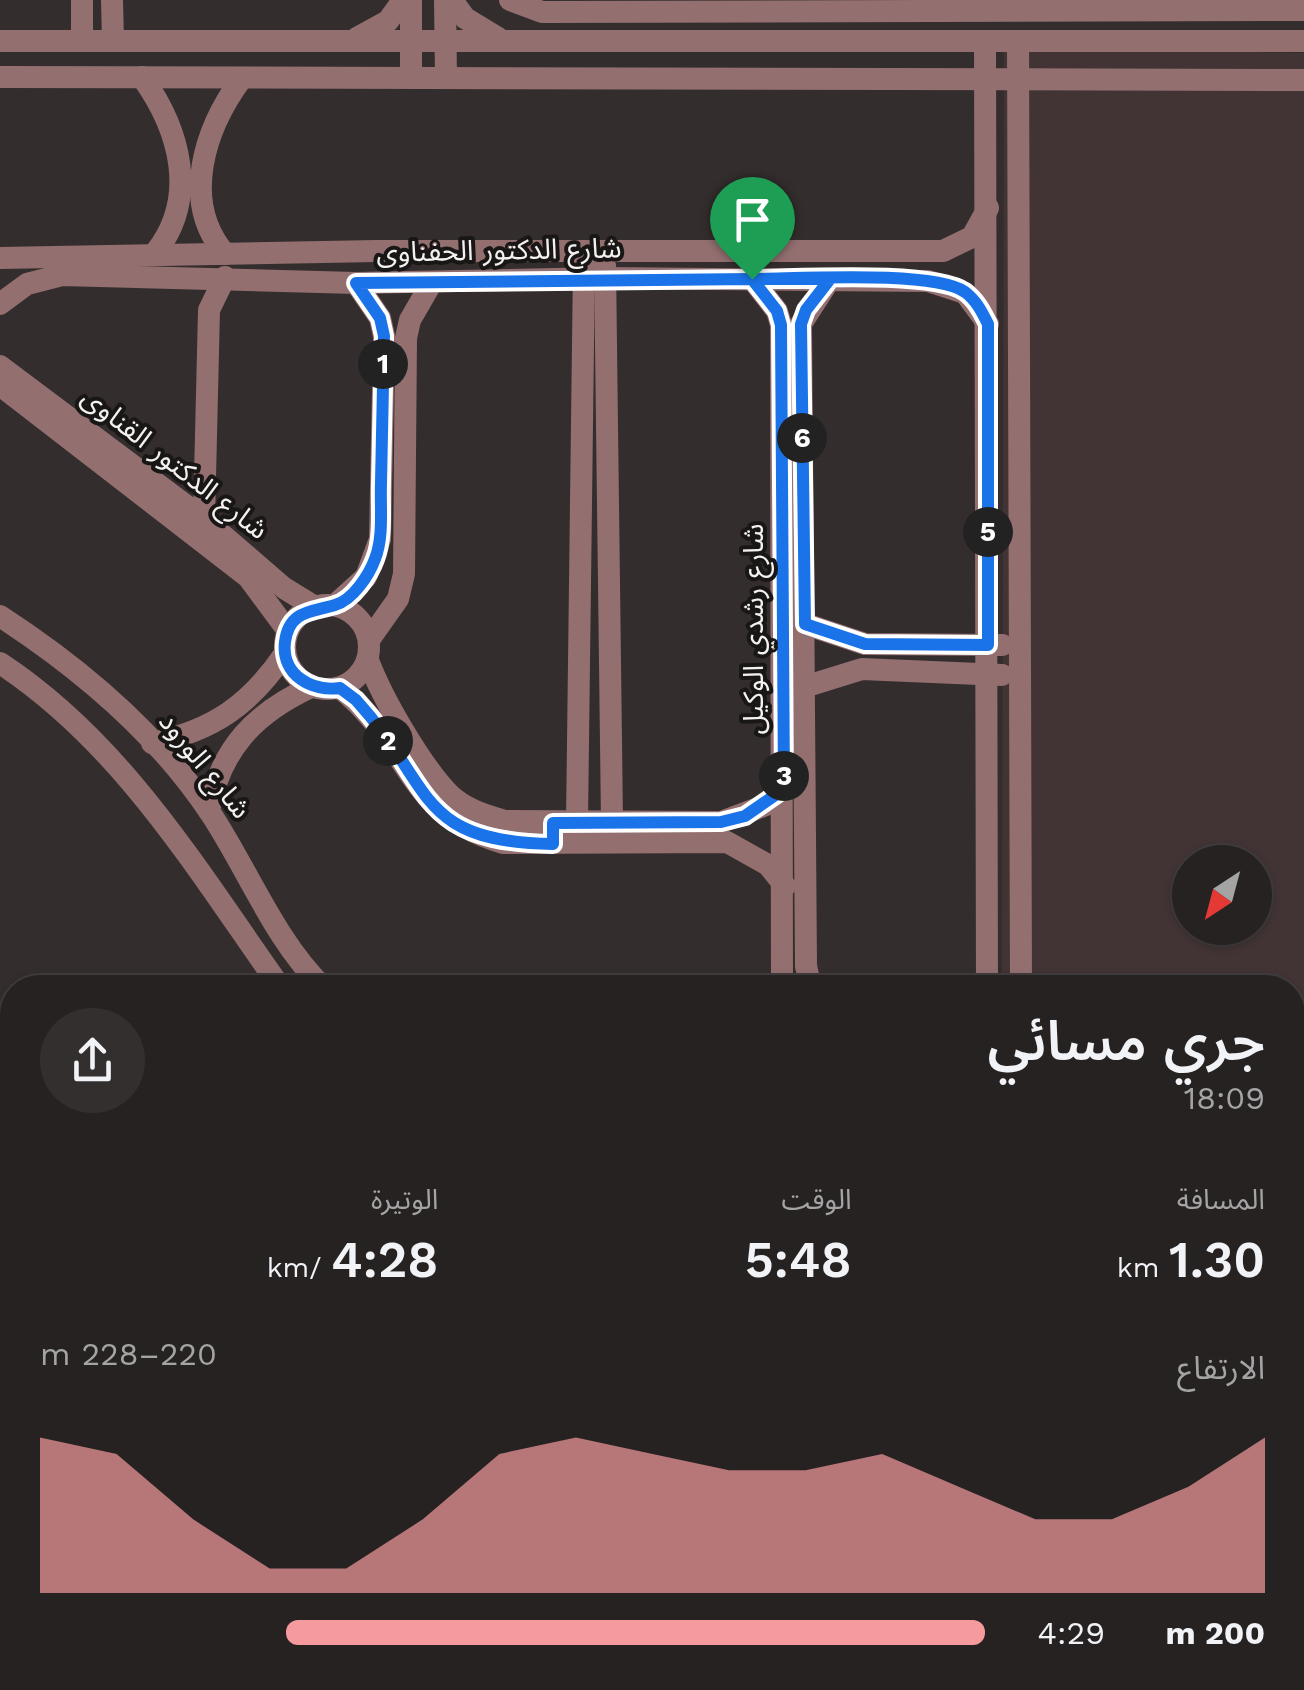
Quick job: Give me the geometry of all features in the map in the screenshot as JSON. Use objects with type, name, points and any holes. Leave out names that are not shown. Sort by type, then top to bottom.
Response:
[{"type":"street","points":[[82,0],[82,40]]},
{"type":"street","points":[[112,0],[113,40]]},
{"type":"street","points":[[342,41],[367,36],[388,21],[403,0]]},
{"type":"street","points":[[411,0],[411,78]]},
{"type":"street","points":[[446,78],[449,0]]},
{"type":"street","points":[[449,0],[484,33],[506,41]]},
{"type":"street","points":[[510,0],[542,12],[1304,10]]},
{"type":"street","points":[[985,41],[988,975]]},
{"type":"street","points":[[1018,41],[1020,975]]},
{"type":"street","points":[[0,42],[1304,42]]},
{"type":"street","points":[[0,77],[1304,80]]},
{"type":"street","points":[[142,77],[162,104],[175,135],[181,169],[180,202],[170,234],[155,253]]},
{"type":"street","points":[[204,519],[209,310],[225,265],[207,233],[202,167],[216,120],[242,78]]},
{"type":"street","name":"شارع الدكتور الحفناوى","points":[[0,304],[27,284],[62,275],[377,251],[943,251],[972,237],[988,208]]},
{"type":"street","points":[[152,743],[214,725],[242,706],[286,642],[295,620],[325,606],[366,578],[380,539],[384,336],[367,283],[377,251]]},
{"type":"street","points":[[926,251],[928,280]]},
{"type":"street","points":[[577,822],[594,252]]},
{"type":"street","name":"شارع الدكتور الحفناوى","points":[[0,258],[155,253],[367,283],[594,278],[928,280],[965,292],[988,324]]},
{"type":"street","points":[[594,278],[612,822]]},
{"type":"street","name":"شارع رشدي الوكيل","points":[[752,279],[777,311],[781,325],[785,886],[796,975]]},
{"type":"street","name":"شارع رشدي الوكيل","points":[[796,975],[805,624],[801,324],[806,310],[830,279]]},
{"type":"street","points":[[209,811],[214,780],[230,749],[252,722],[311,687],[340,688],[352,682],[392,610],[404,574],[406,338],[410,320],[432,282]]},
{"type":"street","name":"شارع الدكتور القناوى","points":[[0,366],[204,519],[284,588],[325,606]]},
{"type":"street","name":"شارع الدكتور القناوى","points":[[0,385],[248,577],[286,642]]},
{"type":"street","points":[[325,606],[358,617],[385,700],[450,794],[475,812],[553,833],[726,842],[768,865],[785,886]]},
{"type":"street","name":"شارع الورود","points":[[0,616],[101,692],[152,743],[209,811],[313,975]]},
{"type":"street","points":[[805,624],[865,644],[1020,645]]},
{"type":"street","points":[[286,642],[290,667],[311,687]]},
{"type":"street","points":[[0,663],[84,728],[136,784],[272,975]]},
{"type":"street","points":[[804,688],[862,670],[1020,676]]},
{"type":"street","points":[[340,688],[369,714],[432,805],[450,822],[503,843],[553,833],[577,822],[721,822],[756,810],[784,789]]},
{"type":"shaded area","points":[[1004,49],[1304,53],[1304,975],[1002,975]]},
{"type":"route","points":[[752,279],[356,283],[380,318],[384,336],[380,539],[366,578],[335,606],[315,606],[295,620],[288,631],[285,653],[299,679],[311,687],[340,688],[356,700],[432,805],[471,834],[503,843],[553,844],[553,823],[721,822],[745,816],[784,789],[781,325],[777,311],[752,279],[830,279],[928,280],[965,292],[979,306],[988,324],[988,645],[865,644],[805,624],[801,324],[806,310],[830,279],[752,279]]}]
